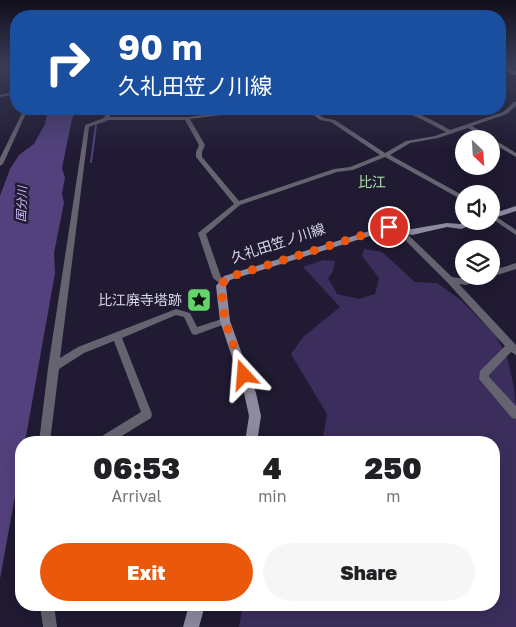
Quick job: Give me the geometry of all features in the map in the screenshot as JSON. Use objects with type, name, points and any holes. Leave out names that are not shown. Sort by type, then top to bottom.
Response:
[{"type":"main road","points":[[500,213],[516,208]]},
{"type":"main road","name":"久礼田笠ノ川線","points":[[252,436],[255,416],[250,393],[225,321],[222,282],[226,278],[389,227],[412,232],[447,225],[455,226]]},
{"type":"main road","points":[[191,627],[195,611]]},
{"type":"street","points":[[506,112],[516,103]]},
{"type":"street","points":[[0,164],[23,115]]},
{"type":"street","points":[[108,119],[109,115]]},
{"type":"street","points":[[45,436],[72,226],[76,219],[79,177],[87,126],[108,119],[187,118],[209,115]]},
{"type":"street","points":[[316,115],[322,119],[333,121],[385,155],[455,194]]},
{"type":"street","points":[[412,115],[448,131]]},
{"type":"street","points":[[222,282],[217,278],[202,233],[238,204],[336,170],[351,169],[385,155],[408,142],[424,140],[499,115]]},
{"type":"street","points":[[187,118],[202,145],[199,157],[238,204]]},
{"type":"street","points":[[468,126],[475,130]]},
{"type":"street","points":[[500,145],[516,155]]},
{"type":"street","points":[[500,222],[516,233]]},
{"type":"street","points":[[396,227],[450,280],[514,349],[484,374],[484,379],[516,414]]},
{"type":"street","points":[[500,272],[515,268]]},
{"type":"street","points":[[450,280],[455,281]]},
{"type":"street","points":[[53,368],[73,354],[176,312],[186,315],[195,331],[225,321]]},
{"type":"street","points":[[112,436],[147,414],[117,336]]},
{"type":"street","points":[[48,611],[50,627]]},
{"type":"shaded area","points":[[364,249],[382,252],[415,282],[437,283],[461,300],[496,336],[507,357],[514,387],[516,407],[516,627],[239,627],[242,611],[500,611],[500,436],[323,436],[327,414],[291,354],[303,337],[340,307],[303,267],[323,260],[335,261],[333,271],[328,278],[337,294],[359,299],[375,294],[379,278],[362,256]]},
{"type":"water","name":"国分川","points":[[47,115],[74,115],[62,168],[65,178],[62,193],[64,203],[54,253],[55,273],[26,436],[15,436],[15,496],[0,579],[0,196],[10,169],[19,155],[34,144],[45,124]]},
{"type":"waterway","points":[[96,125],[107,121],[110,115]]},
{"type":"waterway","points":[[91,162],[96,125]]},
{"type":"place","name":"比江廃寺塔跡","points":[[199,300]]},
{"type":"district","name":"比江","points":[[372,182]]},
{"type":"route","points":[[244,375],[225,321],[222,282],[226,278],[389,227]]}]
